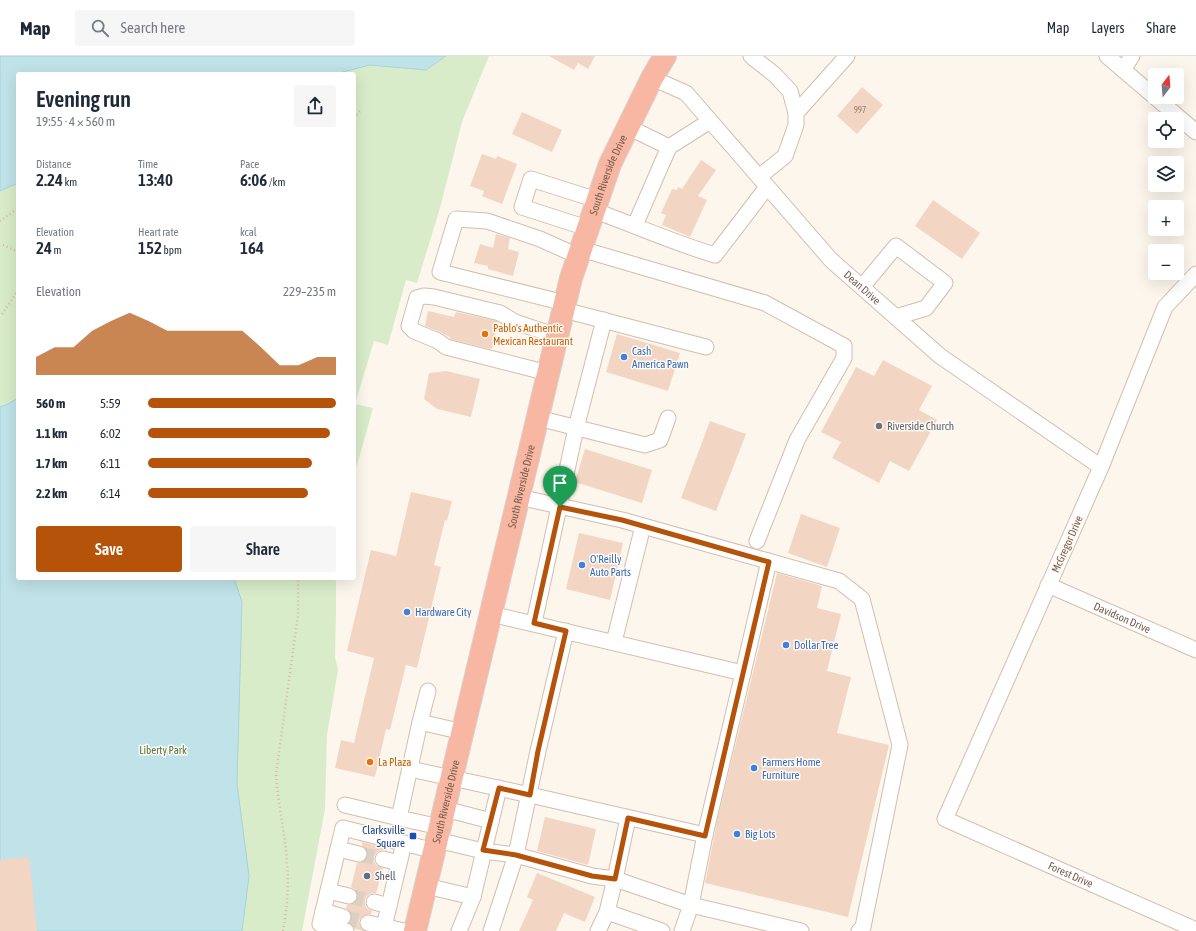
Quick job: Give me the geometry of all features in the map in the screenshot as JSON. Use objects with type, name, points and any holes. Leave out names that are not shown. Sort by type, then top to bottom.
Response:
[{"type":"highway","name":"South Riverside Drive","points":[[415,931],[571,278],[610,164],[652,78],[665,56]]},
{"type":"street","points":[[592,213],[635,225],[685,246],[715,254],[763,182],[785,156],[796,125],[796,112],[790,91],[775,75],[751,56]]},
{"type":"street","points":[[796,112],[848,56]]},
{"type":"street","points":[[1107,56],[1196,132]]},
{"type":"street","points":[[1123,70],[1132,56]]},
{"type":"street","name":"Dean Drive","points":[[652,78],[686,94],[832,260],[940,356],[1100,467]]},
{"type":"street","points":[[635,225],[669,147],[710,121]]},
{"type":"street","points":[[628,127],[669,147]]},
{"type":"street","points":[[706,347],[604,320],[564,306],[440,272],[456,219],[487,221],[579,253],[766,303],[844,346],[844,358],[798,440],[758,541]]},
{"type":"street","points":[[862,287],[896,246],[945,283],[926,308],[896,317]]},
{"type":"street","name":"McGregor Drive","points":[[944,819],[1100,467],[1165,307],[1196,274]]},
{"type":"street","points":[[548,373],[446,347],[438,341],[414,331],[409,326],[417,298],[424,296],[434,297],[500,314],[515,322],[557,336]]},
{"type":"street","points":[[534,623],[576,428],[604,320]]},
{"type":"street","points":[[538,418],[645,445],[660,440],[668,418]]},
{"type":"street","points":[[519,496],[643,526],[839,581],[862,599],[900,745],[863,927],[859,931]]},
{"type":"street","points":[[614,642],[643,526]]},
{"type":"street","points":[[682,931],[691,905],[705,836],[769,562]]},
{"type":"street","name":"Davidson Drive","points":[[1048,585],[1196,650]]},
{"type":"street","points":[[491,614],[743,672]]},
{"type":"street","points":[[491,931],[516,855],[566,631]]},
{"type":"street","points":[[399,818],[428,691]]},
{"type":"street","points":[[420,722],[463,732]]},
{"type":"street","points":[[410,769],[453,777],[705,836]]},
{"type":"street","points":[[459,931],[473,897],[499,788]]},
{"type":"street","points":[[345,805],[399,818],[483,850],[516,855],[592,876],[615,879],[691,905],[801,931]]},
{"type":"street","points":[[598,931],[607,912],[628,818]]},
{"type":"street","name":"Forest Drive","points":[[944,819],[1196,930]]},
{"type":"street","points":[[345,924],[320,924],[343,828],[404,843],[439,832],[491,821]]},
{"type":"street","points":[[384,929],[404,843]]},
{"type":"street","points":[[338,849],[358,854]]},
{"type":"street","points":[[384,859],[400,863]]},
{"type":"street","points":[[426,886],[473,897]]},
{"type":"street","points":[[328,891],[349,896]]},
{"type":"street","points":[[374,902],[389,906]]},
{"type":"street","points":[[607,912],[662,931]]},
{"type":"street","points":[[368,923],[384,929],[404,931]]},
{"type":"path","points":[[356,116],[360,111]]},
{"type":"path","points":[[0,221],[16,209]]},
{"type":"path","points":[[3,245],[16,251]]},
{"type":"path","points":[[2,314],[16,294]]},
{"type":"path","points":[[283,931],[288,902],[287,863],[277,794],[276,774],[298,615],[298,580]]},
{"type":"green space","points":[[446,56],[489,56],[462,122],[440,208],[417,283],[406,280],[388,345],[374,341],[356,401],[356,72],[343,72],[370,65],[426,70]]},
{"type":"green space","name":"Liberty Park","points":[[16,184],[16,580],[335,580],[335,657],[338,670],[327,735],[325,809],[302,931],[0,931],[0,191]]},
{"type":"green space","points":[[356,404],[373,408],[356,469]]},
{"type":"water","points":[[0,56],[446,56],[426,70],[370,65],[343,72],[16,72],[16,184],[0,191]]},
{"type":"water","name":"Liberty Park","points":[[16,399],[16,580],[235,580],[242,602],[237,784],[249,876],[242,931],[0,931],[0,407]]},
{"type":"building","points":[[549,56],[595,56],[588,69],[578,63],[574,70]]},
{"type":"building","points":[[862,87],[883,105],[857,134],[837,116]]},
{"type":"building","points":[[522,112],[562,130],[552,152],[512,134]]},
{"type":"building","points":[[482,154],[496,159],[497,156],[517,164],[502,204],[482,196],[484,191],[470,186]]},
{"type":"building","points":[[701,160],[716,170],[698,196],[707,200],[690,237],[662,225],[666,215],[661,213],[672,189],[677,190],[678,187],[682,189]]},
{"type":"building","points":[[933,200],[980,233],[962,259],[915,226]]},
{"type":"building","points":[[496,234],[510,238],[508,249],[519,252],[513,276],[488,269],[488,266],[474,263],[480,244],[493,248]]},
{"type":"building","points":[[428,311],[454,317],[456,312],[497,321],[498,323],[492,348],[490,349],[450,339],[450,337],[425,326]]},
{"type":"building","points":[[617,334],[680,353],[668,391],[606,372]]},
{"type":"building","name":"Riverside Church","points":[[883,360],[932,386],[919,410],[937,420],[909,471],[890,461],[879,483],[832,458],[841,442],[821,432],[856,367],[874,376]]},
{"type":"building","points":[[446,371],[480,379],[471,417],[437,409],[424,399],[429,373]]},
{"type":"building","points":[[710,421],[746,434],[716,511],[681,498]]},
{"type":"building","points":[[585,449],[652,470],[642,503],[575,482]]},
{"type":"building","points":[[411,492],[452,501],[447,521],[445,520],[434,565],[441,567],[417,668],[406,665],[390,730],[386,729],[375,777],[335,768],[341,740],[354,743],[374,658],[347,651],[371,550],[396,556]]},
{"type":"building","points":[[801,514],[840,528],[827,567],[788,553]]},
{"type":"building","points":[[579,533],[623,543],[610,600],[566,589]]},
{"type":"building","points":[[777,573],[822,586],[817,608],[841,614],[827,671],[851,677],[837,733],[889,745],[848,917],[705,883],[718,817]]},
{"type":"building","points":[[545,817],[596,829],[588,865],[537,851]]},
{"type":"building","points":[[362,842],[387,848],[387,851],[381,850],[374,856],[376,865],[383,868],[376,893],[371,893],[365,899],[365,905],[372,911],[371,914],[365,915],[359,921],[360,926],[364,931],[355,929],[350,923],[352,915],[346,909],[347,905],[352,904],[358,898],[355,889],[351,887],[357,863],[362,862],[368,856]]},
{"type":"building","points":[[29,857],[37,931],[0,931],[0,860]]},
{"type":"building","points":[[537,873],[595,897],[585,922],[564,913],[556,931],[519,931],[533,900],[527,897]]},
{"type":"tunnel","points":[[359,854],[383,859]]},
{"type":"tunnel","points":[[349,896],[374,902]]},
{"type":"tunnel","points":[[343,917],[368,923]]},
{"type":"place","name":"Pablo's Authentic Mexican Restaurant","points":[[485,334]]},
{"type":"place","name":"Cash America Pawn","points":[[624,357]]},
{"type":"place","name":"Riverside Church","points":[[879,426]]},
{"type":"place","name":"O'Reilly Auto Parts","points":[[582,565]]},
{"type":"place","name":"Hardware City","points":[[407,612]]},
{"type":"place","name":"Dollar Tree","points":[[786,645]]},
{"type":"place","name":"La Plaza","points":[[370,762]]},
{"type":"place","name":"Farmers Home Furniture","points":[[754,768]]},
{"type":"place","name":"Big Lots","points":[[737,834]]},
{"type":"place","name":"Clarksville Square","points":[[413,836]]},
{"type":"place","name":"Shell","points":[[367,876]]},
{"type":"route","points":[[560,507],[622,520],[769,562],[705,836],[628,818],[615,879],[592,876],[516,855],[483,850],[499,788],[530,795],[538,751],[566,631],[534,623],[560,507]]}]
